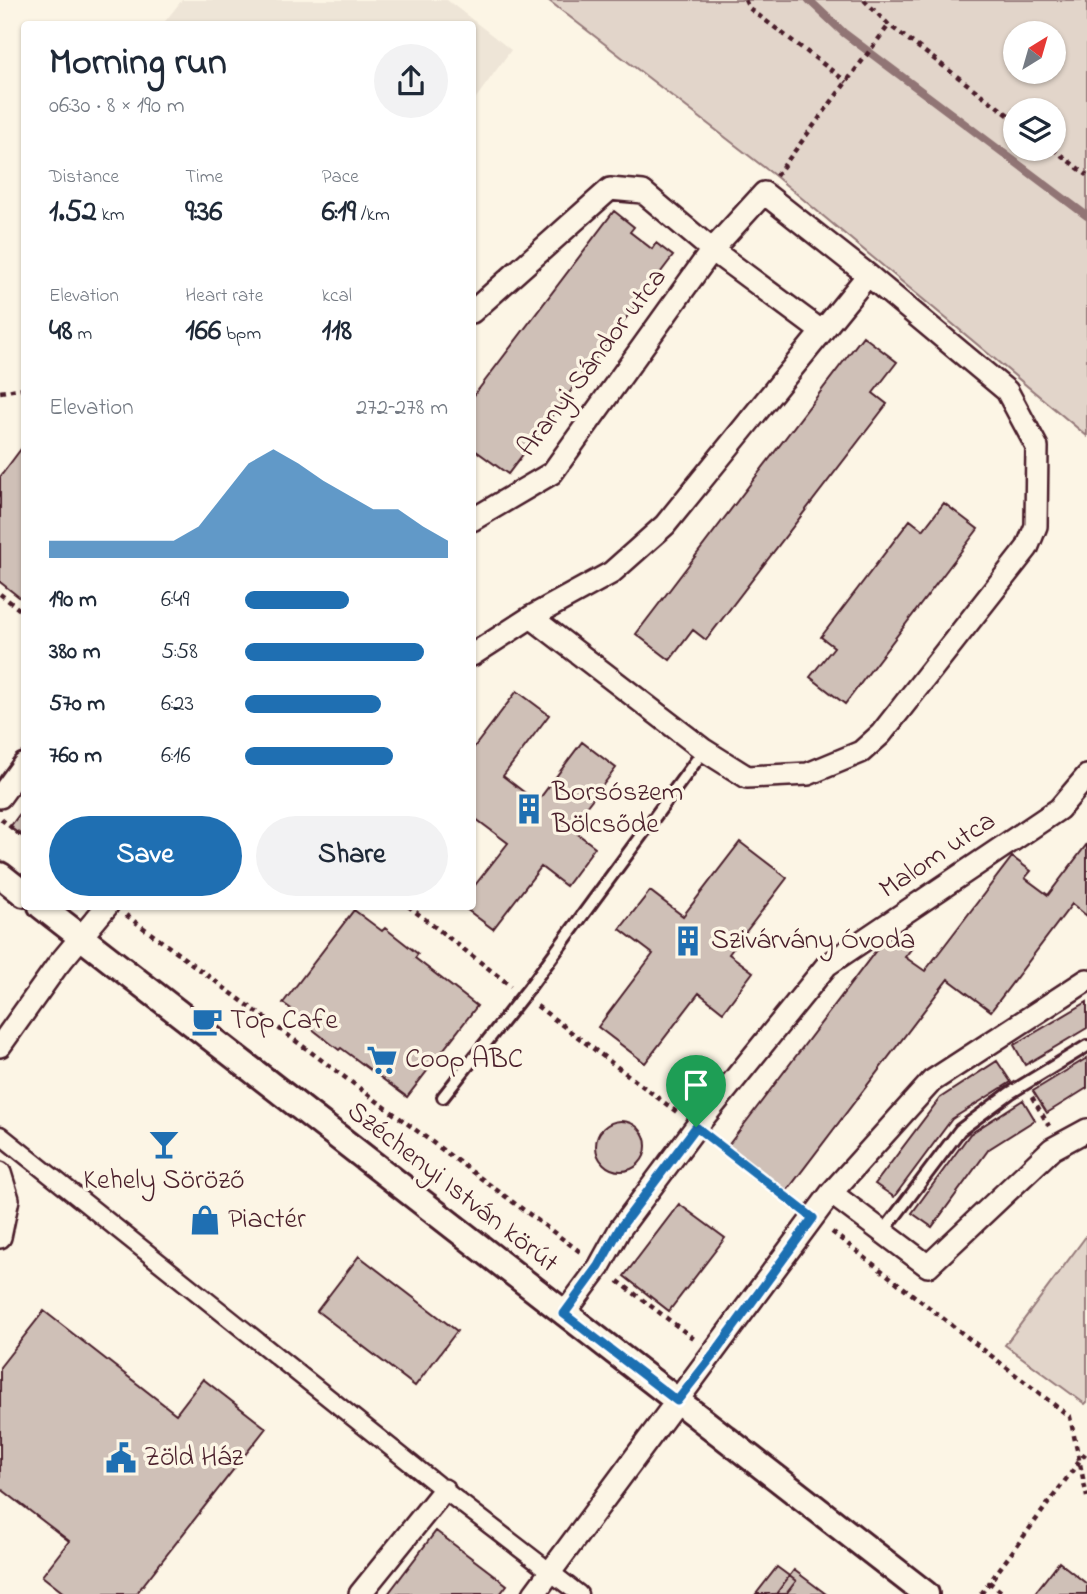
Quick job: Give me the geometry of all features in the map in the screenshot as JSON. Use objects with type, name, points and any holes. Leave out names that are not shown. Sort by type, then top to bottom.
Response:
[{"type":"street","points":[[476,308],[610,189],[643,192],[712,250],[821,331]]},
{"type":"street","name":"Aranyi Sándor utca","points":[[476,518],[552,474],[712,250],[764,193]]},
{"type":"street","points":[[531,617],[704,750],[747,776],[808,774],[861,752],[881,734],[1027,548],[1035,526],[1037,447],[1007,391],[868,275],[764,193]]},
{"type":"street","points":[[476,652],[531,617],[611,573],[665,525],[868,275]]},
{"type":"street","points":[[0,797],[21,768]]},
{"type":"street","name":"Malom utca","points":[[564,1314],[599,1266],[620,1228],[696,1127],[827,965],[1059,809],[1087,776]]},
{"type":"street","points":[[0,875],[21,892]]},
{"type":"street","name":"Széchenyi István körút","points":[[46,910],[926,1594]]},
{"type":"street","points":[[0,1046],[57,966],[82,938],[116,911]]},
{"type":"street","points":[[534,1594],[831,1193],[932,1081],[1087,980]]},
{"type":"street","points":[[831,1193],[928,1266],[1052,1149],[1087,1130]]},
{"type":"street","points":[[0,1135],[444,1490],[579,1594]]},
{"type":"street","points":[[0,1173],[8,1199],[0,1237]]},
{"type":"street","points":[[360,1594],[444,1490]]},
{"type":"lane","points":[[443,1097],[523,995],[704,750]]},
{"type":"lane","points":[[883,1232],[960,1130],[1010,1093],[1087,1046]]},
{"type":"path","points":[[745,0],[749,8],[847,82]]},
{"type":"path","points":[[864,0],[889,25],[1003,111]]},
{"type":"path","points":[[764,193],[889,25]]},
{"type":"path","points":[[1066,159],[1087,175]]},
{"type":"path","points":[[0,392],[21,388]]},
{"type":"path","points":[[0,594],[21,611]]},
{"type":"path","points":[[0,818],[21,836]]},
{"type":"path","points":[[413,910],[1070,1417],[1087,1497]]},
{"type":"path","points":[[116,911],[599,1266],[714,1354]]},
{"type":"path","points":[[981,1594],[1087,1451]]},
{"type":"path","points":[[989,1581],[1004,1594]]},
{"type":"shaded area","points":[[182,0],[447,0],[474,21],[165,21]]},
{"type":"shaded area","points":[[548,0],[1087,0],[1087,436],[774,175]]},
{"type":"shaded area","points":[[476,23],[511,50],[476,98]]},
{"type":"shaded area","points":[[1087,1235],[1087,1402],[1085,1404],[1005,1345]]},
{"type":"building","points":[[614,211],[634,227],[630,232],[652,249],[656,243],[673,256],[508,474],[476,451],[476,393]]},
{"type":"building","points":[[863,336],[897,362],[873,393],[887,404],[706,640],[693,630],[670,660],[636,634]]},
{"type":"building","points":[[21,449],[21,599],[0,582],[0,477]]},
{"type":"building","points":[[944,503],[978,529],[845,704],[810,677],[834,647],[821,637],[910,520],[923,530]]},
{"type":"building","name":"Borsószem Bölcsőde","points":[[517,691],[549,715],[503,776],[537,802],[582,742],[616,768],[570,828],[595,847],[566,886],[541,867],[493,929],[467,910],[476,910],[476,884],[508,843],[476,819],[476,745]]},
{"type":"building","points":[[21,812],[21,836],[10,827]]},
{"type":"building","name":"Szivárvány Óvoda","points":[[740,842],[787,878],[729,954],[753,972],[723,1012],[699,993],[645,1063],[598,1027],[653,954],[620,929],[650,891],[683,916]]},
{"type":"building","points":[[1087,844],[1087,916],[1072,904],[991,1011],[948,979],[786,1192],[727,1147],[890,932],[912,948],[905,957],[925,971],[1012,857],[1031,871],[1025,878],[1048,895]]},
{"type":"building","points":[[354,910],[382,931],[385,928],[418,954],[415,958],[477,1006],[407,1097],[341,1048],[339,1050],[307,1025],[309,1022],[283,1003]]},
{"type":"building","points":[[1087,1002],[1087,1028],[1025,1065],[1014,1045]]},
{"type":"building","points":[[1087,1058],[1087,1088],[1047,1113],[1033,1091]]},
{"type":"building","points":[[997,1061],[1011,1082],[952,1119],[894,1197],[875,1184],[940,1098]]},
{"type":"building","points":[[1023,1100],[1035,1120],[989,1149],[932,1227],[912,1213],[970,1134]]},
{"type":"building","points":[[621,1121],[639,1128],[646,1146],[639,1164],[621,1171],[603,1164],[596,1146],[603,1128]]},
{"type":"building","points":[[679,1204],[725,1238],[669,1311],[624,1276]]},
{"type":"building","points":[[359,1256],[457,1331],[415,1386],[317,1311]]},
{"type":"building","name":"Zöld Ház","points":[[44,1311],[176,1414],[203,1379],[266,1428],[136,1594],[65,1594],[42,1576],[69,1541],[0,1488],[0,1367]]},
{"type":"building","points":[[436,1531],[507,1585],[500,1594],[388,1594]]},
{"type":"building","points":[[1059,1562],[1087,1584],[1087,1594],[1034,1594]]},
{"type":"building","points":[[777,1567],[796,1581],[786,1594],[756,1594]]},
{"type":"building","points":[[794,1570],[826,1594],[776,1594]]},
{"type":"waterway","points":[[809,0],[844,33],[1087,216]]},
{"type":"place","name":"Borsószem Bölcsőde","points":[[529,809]]},
{"type":"place","name":"Szivárvány Óvoda","points":[[688,941]]},
{"type":"place","name":"Top Cafe","points":[[207,1021]]},
{"type":"place","name":"Coop ABC","points":[[382,1060]]},
{"type":"place","name":"Kehely Söröző","points":[[164,1144]]},
{"type":"place","name":"Piactér","points":[[205,1220]]},
{"type":"place","name":"Zöld Ház","points":[[121,1458]]},
{"type":"route","points":[[696,1127],[813,1218],[677,1401],[564,1314],[599,1266],[620,1228],[696,1127]]}]
